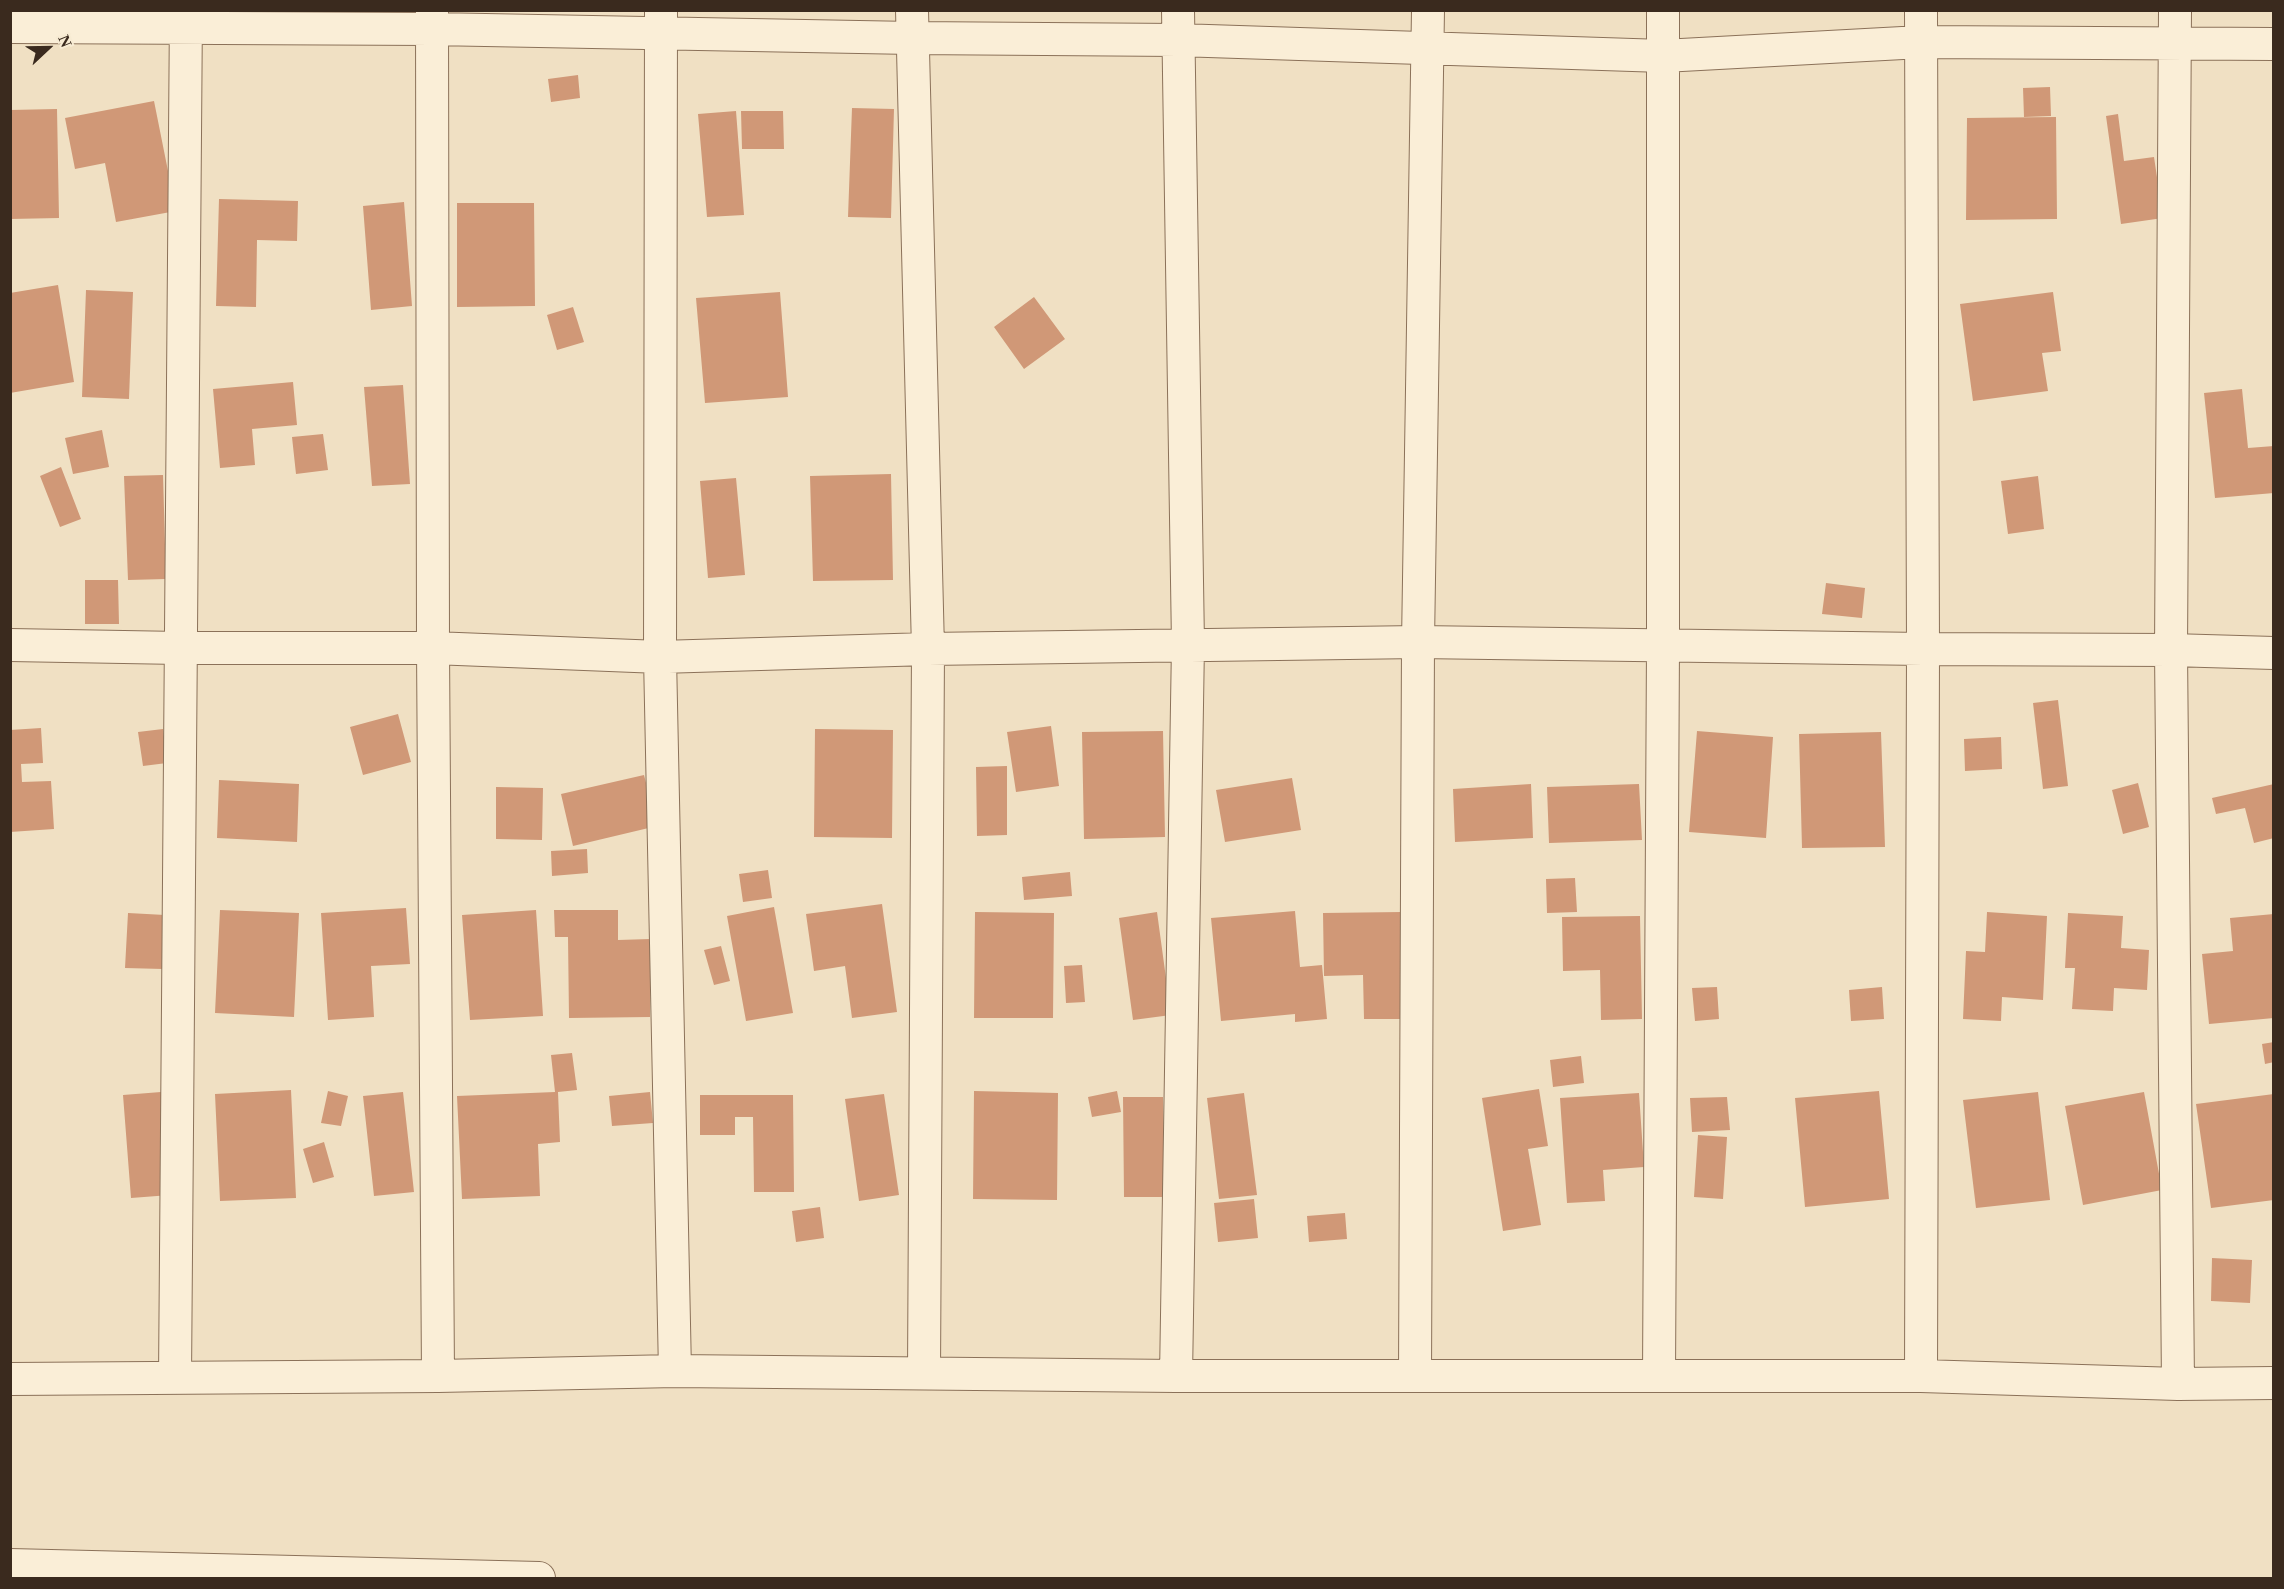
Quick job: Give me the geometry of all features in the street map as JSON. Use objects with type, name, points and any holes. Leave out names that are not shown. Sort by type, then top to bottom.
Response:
[{"type":"street","points":[[1414,1375],[1418,642],[1428,10]]},
{"type":"street","points":[[1659,1375],[1663,646],[1663,10]]},
{"type":"street","points":[[1921,10],[1923,650],[1921,1376]]},
{"type":"street","points":[[2175,10],[2171,650],[2178,1384]]},
{"type":"street","points":[[10,27],[186,20],[1178,25],[1428,48],[1663,56],[1921,42],[2274,44]]},
{"type":"street","points":[[175,1377],[186,20]]},
{"type":"street","points":[[432,20],[438,1376]]},
{"type":"street","points":[[661,22],[660,657],[675,1371]]},
{"type":"street","points":[[912,24],[928,649],[924,1373]]},
{"type":"street","points":[[1176,1376],[1188,644],[1178,25]]},
{"type":"street","points":[[10,645],[433,648],[660,657],[928,649],[1418,642],[2274,653]]},
{"type":"street","points":[[10,1378],[438,1376],[675,1371],[1176,1376],[1921,1376],[2178,1384],[2274,1383]]},
{"type":"street","points":[[10,1565],[161,1574],[539,1578]]},
{"type":"building","points":[[578,75],[580,98],[551,102],[548,79]]},
{"type":"building","points":[[2050,87],[2051,116],[2024,117],[2023,88]]},
{"type":"building","points":[[154,101],[176,211],[116,222],[105,163],[75,169],[65,118]]},
{"type":"building","points":[[852,108],[894,109],[891,218],[848,217]]},
{"type":"building","points":[[57,109],[59,218],[10,219],[10,110]]},
{"type":"building","points":[[736,111],[744,215],[707,217],[698,114]]},
{"type":"building","points":[[741,111],[783,111],[784,149],[742,149]]},
{"type":"building","points":[[2118,114],[2124,161],[2154,157],[2163,218],[2121,224],[2106,116]]},
{"type":"building","points":[[2056,117],[2057,219],[1966,220],[1967,118]]},
{"type":"building","points":[[219,199],[298,201],[297,241],[257,240],[256,307],[216,306]]},
{"type":"building","points":[[404,202],[412,306],[371,310],[363,206]]},
{"type":"building","points":[[457,203],[534,203],[535,306],[457,307]]},
{"type":"building","points":[[58,285],[74,382],[10,393],[10,293]]},
{"type":"building","points":[[86,290],[133,292],[129,399],[82,397]]},
{"type":"building","points":[[780,292],[788,397],[705,403],[696,298]]},
{"type":"building","points":[[2053,292],[2061,351],[2042,353],[2048,391],[1973,401],[1960,304]]},
{"type":"building","points":[[1034,297],[1065,339],[1024,369],[994,327]]},
{"type":"building","points":[[573,307],[584,342],[557,350],[547,315]]},
{"type":"building","points":[[293,382],[297,425],[252,429],[255,465],[220,468],[213,389]]},
{"type":"building","points":[[403,385],[410,484],[372,486],[364,387]]},
{"type":"building","points":[[2242,389],[2248,448],[2274,446],[2274,493],[2215,498],[2204,393]]},
{"type":"building","points":[[102,430],[109,467],[73,474],[65,438]]},
{"type":"building","points":[[323,434],[328,470],[296,474],[292,437]]},
{"type":"building","points":[[61,467],[81,519],[60,527],[40,476]]},
{"type":"building","points":[[891,474],[893,580],[813,581],[810,476]]},
{"type":"building","points":[[163,475],[166,579],[128,580],[124,476]]},
{"type":"building","points":[[2038,476],[2044,529],[2008,534],[2001,481]]},
{"type":"building","points":[[736,478],[745,575],[708,578],[700,481]]},
{"type":"building","points":[[85,580],[118,580],[119,624],[85,624]]},
{"type":"building","points":[[1826,583],[1865,588],[1862,618],[1822,614]]},
{"type":"building","points":[[2058,700],[2068,786],[2043,789],[2033,703]]},
{"type":"building","points":[[398,714],[411,762],[363,775],[350,727]]},
{"type":"building","points":[[1051,726],[1059,786],[1016,792],[1007,732]]},
{"type":"building","points":[[41,728],[43,763],[21,764],[22,782],[51,781],[54,829],[10,832],[10,730]]},
{"type":"building","points":[[163,729],[167,763],[143,766],[138,732]]},
{"type":"building","points":[[815,729],[893,730],[892,838],[814,837]]},
{"type":"building","points":[[1163,731],[1165,837],[1084,839],[1082,732]]},
{"type":"building","points":[[1697,731],[1773,737],[1766,838],[1689,832]]},
{"type":"building","points":[[1881,732],[1885,847],[1802,848],[1799,734]]},
{"type":"building","points":[[2001,737],[2002,769],[1965,771],[1964,739]]},
{"type":"building","points":[[1007,766],[1007,835],[977,836],[976,767]]},
{"type":"building","points":[[644,775],[657,826],[573,846],[561,794]]},
{"type":"building","points":[[1292,778],[1301,830],[1225,842],[1216,790]]},
{"type":"building","points":[[219,780],[299,784],[297,842],[217,838]]},
{"type":"building","points":[[2138,783],[2149,827],[2123,834],[2112,790]]},
{"type":"building","points":[[1531,784],[1533,838],[1455,842],[1453,789]]},
{"type":"building","points":[[1639,784],[1642,840],[1549,843],[1547,787]]},
{"type":"building","points":[[2274,784],[2274,838],[2254,843],[2245,808],[2216,814],[2212,798]]},
{"type":"building","points":[[496,787],[543,788],[542,840],[496,839]]},
{"type":"building","points":[[587,849],[588,873],[552,876],[551,851]]},
{"type":"building","points":[[768,870],[772,898],[743,902],[739,874]]},
{"type":"building","points":[[1070,872],[1072,896],[1024,900],[1022,877]]},
{"type":"building","points":[[1575,878],[1577,912],[1547,913],[1546,879]]},
{"type":"building","points":[[882,904],[897,1012],[852,1018],[845,966],[814,971],[806,914]]},
{"type":"building","points":[[774,907],[793,1013],[746,1021],[727,916]]},
{"type":"building","points":[[406,908],[410,964],[371,966],[374,1017],[328,1020],[321,913]]},
{"type":"building","points":[[220,910],[299,913],[294,1017],[215,1013]]},
{"type":"building","points":[[536,910],[543,1016],[470,1020],[462,915]]},
{"type":"building","points":[[554,910],[618,910],[618,940],[650,939],[650,1017],[569,1018],[568,937],[555,937]]},
{"type":"building","points":[[1295,911],[1300,967],[1322,965],[1327,1019],[1295,1022],[1295,1014],[1221,1021],[1211,918]]},
{"type":"building","points":[[975,912],[1054,913],[1053,1018],[974,1018]]},
{"type":"building","points":[[1157,912],[1171,1015],[1133,1020],[1119,918]]},
{"type":"building","points":[[1402,912],[1404,1019],[1364,1019],[1363,975],[1324,976],[1323,913]]},
{"type":"building","points":[[1987,912],[2047,916],[2043,1000],[2002,997],[2001,1021],[1963,1019],[1966,951],[1985,952]]},
{"type":"building","points":[[128,913],[165,915],[163,969],[125,968]]},
{"type":"building","points":[[2068,913],[2123,916],[2121,948],[2149,950],[2147,990],[2114,988],[2113,1011],[2072,1009],[2075,968],[2065,968]]},
{"type":"building","points":[[2274,914],[2274,1018],[2209,1024],[2202,954],[2233,951],[2230,918]]},
{"type":"building","points":[[1640,916],[1642,1019],[1601,1020],[1600,970],[1563,971],[1562,917]]},
{"type":"building","points":[[721,946],[730,981],[714,985],[704,950]]},
{"type":"building","points":[[1082,965],[1085,1002],[1066,1003],[1064,966]]},
{"type":"building","points":[[1717,987],[1719,1019],[1695,1021],[1692,988]]},
{"type":"building","points":[[1882,987],[1884,1019],[1851,1021],[1849,990]]},
{"type":"building","points":[[2274,1042],[2274,1062],[2265,1064],[2262,1044]]},
{"type":"building","points":[[572,1053],[577,1090],[558,1092],[560,1142],[538,1144],[540,1196],[462,1199],[457,1096],[555,1092],[551,1055]]},
{"type":"building","points":[[1581,1056],[1584,1083],[1553,1087],[1550,1060]]},
{"type":"building","points":[[1539,1089],[1548,1146],[1528,1149],[1541,1225],[1503,1231],[1482,1098]]},
{"type":"building","points":[[291,1090],[296,1198],[220,1201],[215,1094]]},
{"type":"building","points":[[328,1091],[348,1096],[341,1126],[321,1123]]},
{"type":"building","points":[[974,1091],[1058,1093],[1057,1200],[973,1199]]},
{"type":"building","points":[[1117,1091],[1121,1112],[1092,1117],[1088,1097]]},
{"type":"building","points":[[1879,1091],[1889,1199],[1805,1207],[1795,1098]]},
{"type":"building","points":[[161,1092],[170,1195],[131,1198],[123,1095]]},
{"type":"building","points":[[403,1092],[414,1192],[374,1196],[363,1096]]},
{"type":"building","points":[[650,1092],[653,1123],[612,1126],[609,1096]]},
{"type":"building","points":[[2038,1092],[2050,1200],[1976,1208],[1963,1100]]},
{"type":"building","points":[[2144,1092],[2162,1190],[2083,1205],[2065,1106]]},
{"type":"building","points":[[1244,1093],[1257,1195],[1219,1199],[1207,1098]]},
{"type":"building","points":[[1639,1093],[1644,1167],[1603,1170],[1605,1201],[1567,1203],[1560,1098]]},
{"type":"building","points":[[884,1094],[899,1195],[859,1201],[845,1099]]},
{"type":"building","points":[[2274,1094],[2274,1200],[2211,1208],[2196,1104]]},
{"type":"building","points":[[700,1095],[793,1095],[794,1192],[754,1192],[753,1117],[735,1117],[735,1135],[700,1135]]},
{"type":"building","points":[[1123,1097],[1163,1097],[1164,1197],[1124,1197]]},
{"type":"building","points":[[1727,1097],[1730,1130],[1692,1132],[1690,1098]]},
{"type":"building","points":[[1698,1135],[1727,1137],[1723,1199],[1694,1197]]},
{"type":"building","points":[[324,1142],[334,1177],[313,1183],[303,1149]]},
{"type":"building","points":[[1254,1199],[1258,1238],[1218,1242],[1214,1203]]},
{"type":"building","points":[[820,1207],[824,1238],[796,1242],[792,1211]]},
{"type":"building","points":[[1345,1213],[1347,1239],[1309,1242],[1307,1216]]},
{"type":"building","points":[[2212,1258],[2252,1260],[2250,1303],[2211,1301]]}]
